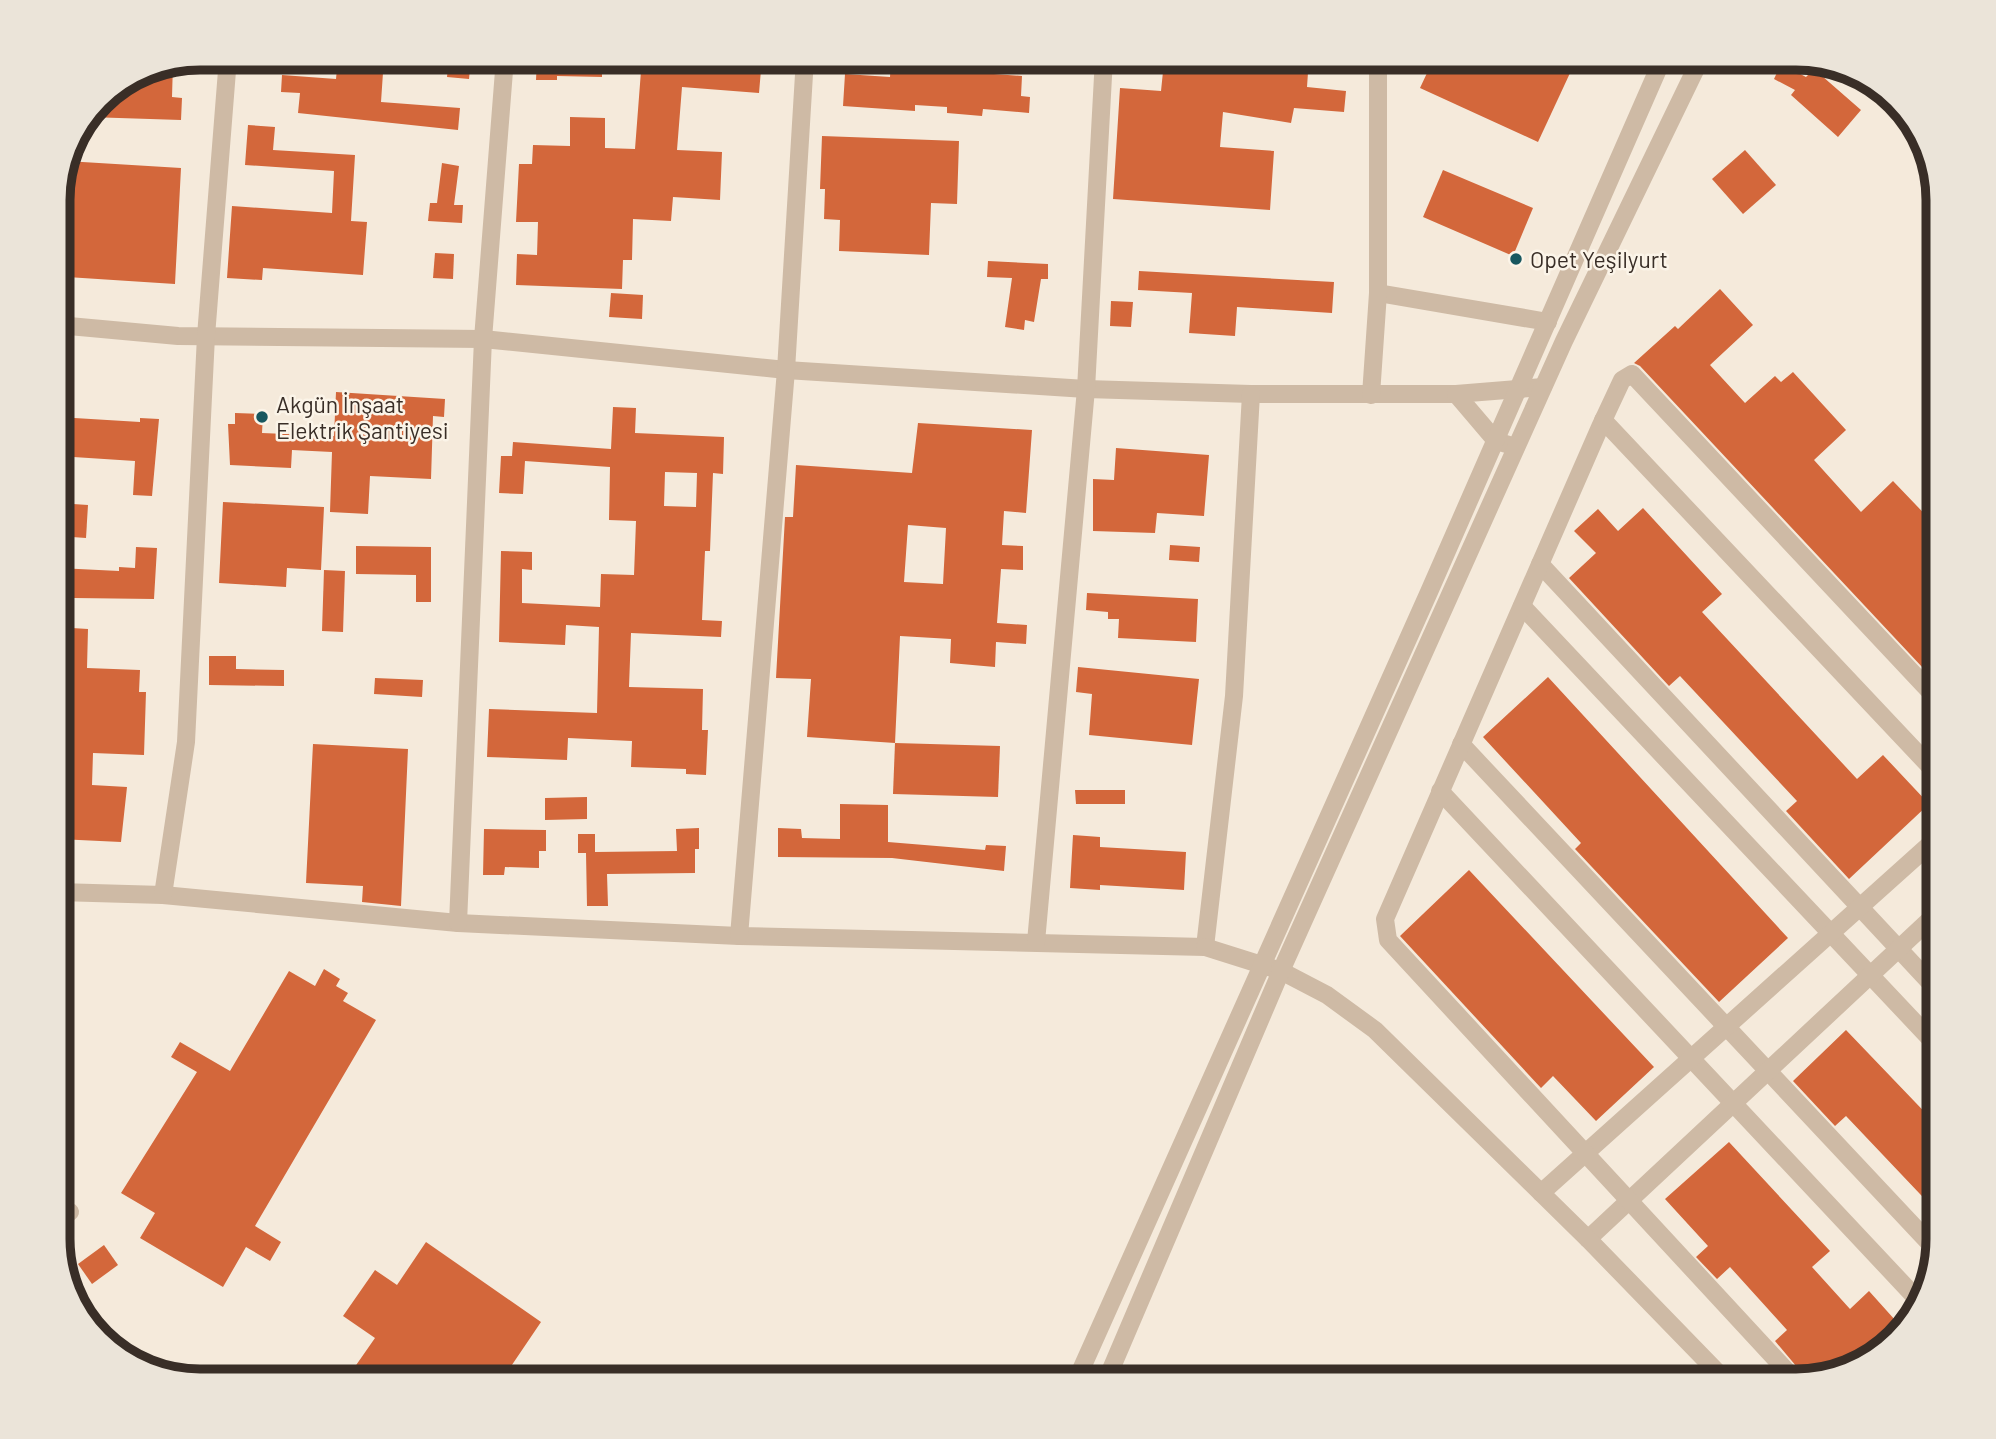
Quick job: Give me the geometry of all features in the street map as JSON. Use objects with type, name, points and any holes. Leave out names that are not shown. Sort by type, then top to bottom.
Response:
[{"type":"street","points":[[163,895],[186,742],[206,336],[227,70]]},
{"type":"street","points":[[458,923],[483,339],[504,70]]},
{"type":"street","points":[[739,936],[786,370],[804,70]]},
{"type":"street","points":[[1036,942],[1086,389],[1103,70]]},
{"type":"street","points":[[1371,395],[1378,293],[1378,70]]},
{"type":"street","points":[[1081,1369],[1496,441],[1658,70]]},
{"type":"street","points":[[1111,1369],[1281,971],[1516,447],[1695,70]]},
{"type":"street","points":[[1378,293],[1548,322]]},
{"type":"street","points":[[70,326],[206,336],[483,339],[786,370],[1086,389],[1371,395],[1456,394],[1543,387]]},
{"type":"street","points":[[1785,1369],[1388,940],[1385,919],[1603,420],[1622,380],[1632,374],[1926,687]]},
{"type":"street","points":[[1205,947],[1234,696],[1251,394]]},
{"type":"street","points":[[1456,394],[1496,441],[1516,447]]},
{"type":"street","points":[[1603,420],[1926,762]]},
{"type":"street","points":[[1540,564],[1926,978]]},
{"type":"street","points":[[1522,606],[1926,1034]]},
{"type":"street","points":[[1461,744],[1926,1238]]},
{"type":"street","points":[[1440,791],[1913,1296]]},
{"type":"street","points":[[1541,1193],[1926,848]]},
{"type":"street","points":[[70,892],[163,895],[458,923],[739,936],[1205,947],[1281,971],[1327,995],[1375,1030],[1588,1239],[1714,1369]]},
{"type":"street","points":[[1588,1239],[1926,923]]},
{"type":"building","points":[[337,70],[383,70],[381,102],[460,108],[458,130],[298,113],[300,93],[281,92],[282,75],[336,79]]},
{"type":"building","points":[[448,70],[470,70],[469,79],[447,77]]},
{"type":"building","points":[[536,70],[602,70],[602,77],[557,76],[557,80],[536,80]]},
{"type":"building","points":[[641,70],[761,70],[759,93],[682,87],[677,150],[722,152],[720,200],[673,197],[671,221],[633,219],[632,260],[623,260],[622,289],[516,285],[517,254],[537,255],[538,222],[516,222],[519,164],[532,164],[533,145],[570,146],[570,117],[605,118],[605,148],[635,149]]},
{"type":"building","points":[[890,70],[939,70],[1022,76],[1021,96],[1030,97],[1029,113],[983,109],[982,116],[947,113],[947,107],[915,105],[915,111],[843,106],[845,74],[890,77]]},
{"type":"building","points":[[1163,70],[1308,70],[1307,87],[1346,91],[1344,112],[1294,108],[1291,123],[1223,112],[1220,147],[1274,151],[1270,210],[1113,199],[1120,88],[1161,91]]},
{"type":"building","points":[[1428,70],[1571,70],[1538,142],[1420,88]]},
{"type":"building","points":[[1778,70],[1793,70],[1806,77],[1812,71],[1817,71],[1861,110],[1838,137],[1791,95],[1795,90],[1774,79]]},
{"type":"building","points":[[173,73],[172,97],[182,98],[181,120],[100,117],[114,102],[135,87]]},
{"type":"building","points":[[248,125],[275,127],[273,150],[355,155],[351,221],[367,222],[363,275],[263,268],[262,280],[227,278],[232,206],[332,213],[334,171],[245,165]]},
{"type":"building","points":[[822,136],[959,141],[957,204],[931,203],[929,255],[839,251],[840,220],[824,219],[825,189],[820,189]]},
{"type":"building","points":[[1745,150],[1776,185],[1743,214],[1712,179]]},
{"type":"building","points":[[76,162],[181,168],[175,284],[70,277],[70,191]]},
{"type":"building","points":[[442,163],[459,166],[454,205],[463,205],[462,223],[428,221],[430,203],[437,203]]},
{"type":"building","points":[[1443,170],[1533,208],[1513,256],[1423,217]]},
{"type":"building","points":[[435,253],[454,254],[453,279],[433,278]]},
{"type":"building","points":[[988,261],[1048,264],[1048,279],[1041,279],[1034,322],[1025,320],[1024,330],[1005,327],[1012,278],[987,277]]},
{"type":"building","points":[[1139,271],[1334,282],[1332,313],[1237,307],[1235,336],[1189,333],[1192,293],[1138,290]]},
{"type":"building","points":[[1720,289],[1753,325],[1710,365],[1745,403],[1775,376],[1781,382],[1793,372],[1846,430],[1814,460],[1861,512],[1893,481],[1926,515],[1926,671],[1640,366],[1634,363],[1675,326],[1678,329]]},
{"type":"building","points":[[611,293],[643,295],[642,319],[609,317]]},
{"type":"building","points":[[1111,301],[1133,302],[1131,327],[1110,326]]},
{"type":"building","points":[[336,392],[445,399],[444,417],[433,416],[431,479],[370,476],[368,514],[330,512],[332,452],[292,450],[291,468],[230,465],[228,424],[235,424],[235,413],[263,414],[262,433],[334,436]]},
{"type":"building","points":[[613,407],[636,408],[635,433],[724,437],[723,474],[713,473],[710,551],[705,551],[702,620],[722,621],[721,637],[631,633],[629,687],[703,689],[702,730],[708,730],[706,775],[686,774],[686,769],[631,767],[632,741],[568,738],[567,760],[487,757],[489,709],[597,713],[599,627],[566,625],[565,645],[499,642],[501,551],[532,552],[532,570],[522,569],[522,603],[600,607],[601,574],[634,575],[636,521],[609,520],[610,467],[525,461],[523,494],[499,493],[501,456],[512,456],[513,442],[611,449]],"holes":[[[665,472],[697,473],[696,507],[664,506]]]},
{"type":"building","points":[[70,418],[140,422],[140,418],[159,419],[152,496],[133,495],[135,461],[70,457]]},
{"type":"building","points":[[918,423],[1032,430],[1026,513],[1004,511],[1002,545],[1023,546],[1023,570],[1001,569],[997,623],[1027,625],[1026,644],[996,642],[995,667],[950,663],[951,639],[900,636],[895,743],[807,737],[811,679],[776,678],[785,517],[793,517],[796,465],[912,473]],"holes":[[[908,525],[946,528],[943,584],[904,582]]]},
{"type":"building","points":[[1116,448],[1209,455],[1204,516],[1157,513],[1155,533],[1093,531],[1093,479],[1114,480]]},
{"type":"building","points":[[223,502],[324,507],[321,570],[287,568],[286,587],[219,583]]},
{"type":"building","points":[[70,504],[88,505],[86,538],[70,537]]},
{"type":"building","points":[[1643,508],[1722,594],[1702,612],[1857,779],[1883,755],[1926,801],[1926,807],[1849,879],[1786,811],[1797,801],[1680,676],[1669,686],[1569,578],[1596,553],[1574,531],[1598,509],[1618,531]]},
{"type":"building","points":[[1170,545],[1200,547],[1199,562],[1169,560]]},
{"type":"building","points":[[356,546],[431,547],[431,602],[416,602],[416,575],[356,574]]},
{"type":"building","points":[[136,547],[157,548],[154,599],[74,598],[72,628],[88,629],[87,668],[140,670],[139,692],[146,692],[144,755],[93,753],[92,785],[127,787],[121,842],[70,840],[70,569],[119,571],[119,567],[135,568]]},
{"type":"building","points":[[324,570],[345,571],[343,632],[322,631]]},
{"type":"building","points":[[1087,593],[1198,599],[1196,642],[1118,638],[1119,619],[1108,619],[1108,612],[1086,610]]},
{"type":"building","points":[[209,656],[236,656],[236,669],[284,670],[284,686],[209,685]]},
{"type":"building","points":[[1078,667],[1199,679],[1192,745],[1089,735],[1092,694],[1076,692]]},
{"type":"building","points":[[1548,677],[1788,938],[1719,1002],[1575,849],[1581,843],[1483,737]]},
{"type":"building","points":[[375,678],[423,680],[422,697],[374,694]]},
{"type":"building","points":[[895,743],[1000,746],[998,797],[893,794]]},
{"type":"building","points":[[313,744],[408,749],[401,906],[362,902],[363,886],[306,883]]},
{"type":"building","points":[[1075,790],[1125,790],[1125,804],[1076,804]]},
{"type":"building","points":[[587,797],[587,819],[545,820],[545,798]]},
{"type":"building","points":[[840,804],[888,805],[888,842],[985,850],[986,845],[1006,846],[1004,871],[892,858],[778,857],[778,828],[801,829],[802,838],[840,839]]},
{"type":"building","points":[[699,828],[699,849],[695,849],[695,873],[607,874],[608,906],[587,906],[586,853],[578,853],[578,834],[595,834],[595,852],[677,851],[676,829]]},
{"type":"building","points":[[484,829],[546,830],[546,851],[539,851],[539,868],[505,867],[504,875],[483,875]]},
{"type":"building","points":[[1073,835],[1100,837],[1100,847],[1186,852],[1184,890],[1100,885],[1100,890],[1070,888]]},
{"type":"building","points":[[1469,870],[1654,1067],[1596,1121],[1553,1076],[1541,1088],[1400,936]]},
{"type":"building","points":[[324,969],[340,979],[336,986],[348,993],[343,1001],[376,1020],[255,1226],[281,1242],[270,1261],[246,1247],[223,1287],[140,1238],[155,1213],[121,1193],[197,1072],[171,1057],[180,1042],[230,1071],[289,971],[315,986]]},
{"type":"building","points":[[1846,1030],[1926,1113],[1926,1200],[1846,1116],[1835,1126],[1793,1081]]},
{"type":"building","points":[[1729,1142],[1830,1251],[1812,1267],[1850,1309],[1869,1291],[1896,1321],[1875,1342],[1854,1356],[1821,1367],[1799,1369],[1775,1341],[1787,1330],[1730,1267],[1717,1279],[1696,1257],[1708,1246],[1665,1199]]},
{"type":"building","points":[[426,1242],[541,1322],[509,1369],[353,1369],[375,1338],[343,1316],[375,1270],[397,1285]]},
{"type":"building","points":[[104,1245],[118,1265],[92,1284],[78,1264]]},
{"type":"place","name":"Opet Yeşilyurt","points":[[1516,259]]},
{"type":"place","name":"Akgün İnşaat Elektrik Şantiyesi","points":[[262,417]]}]
